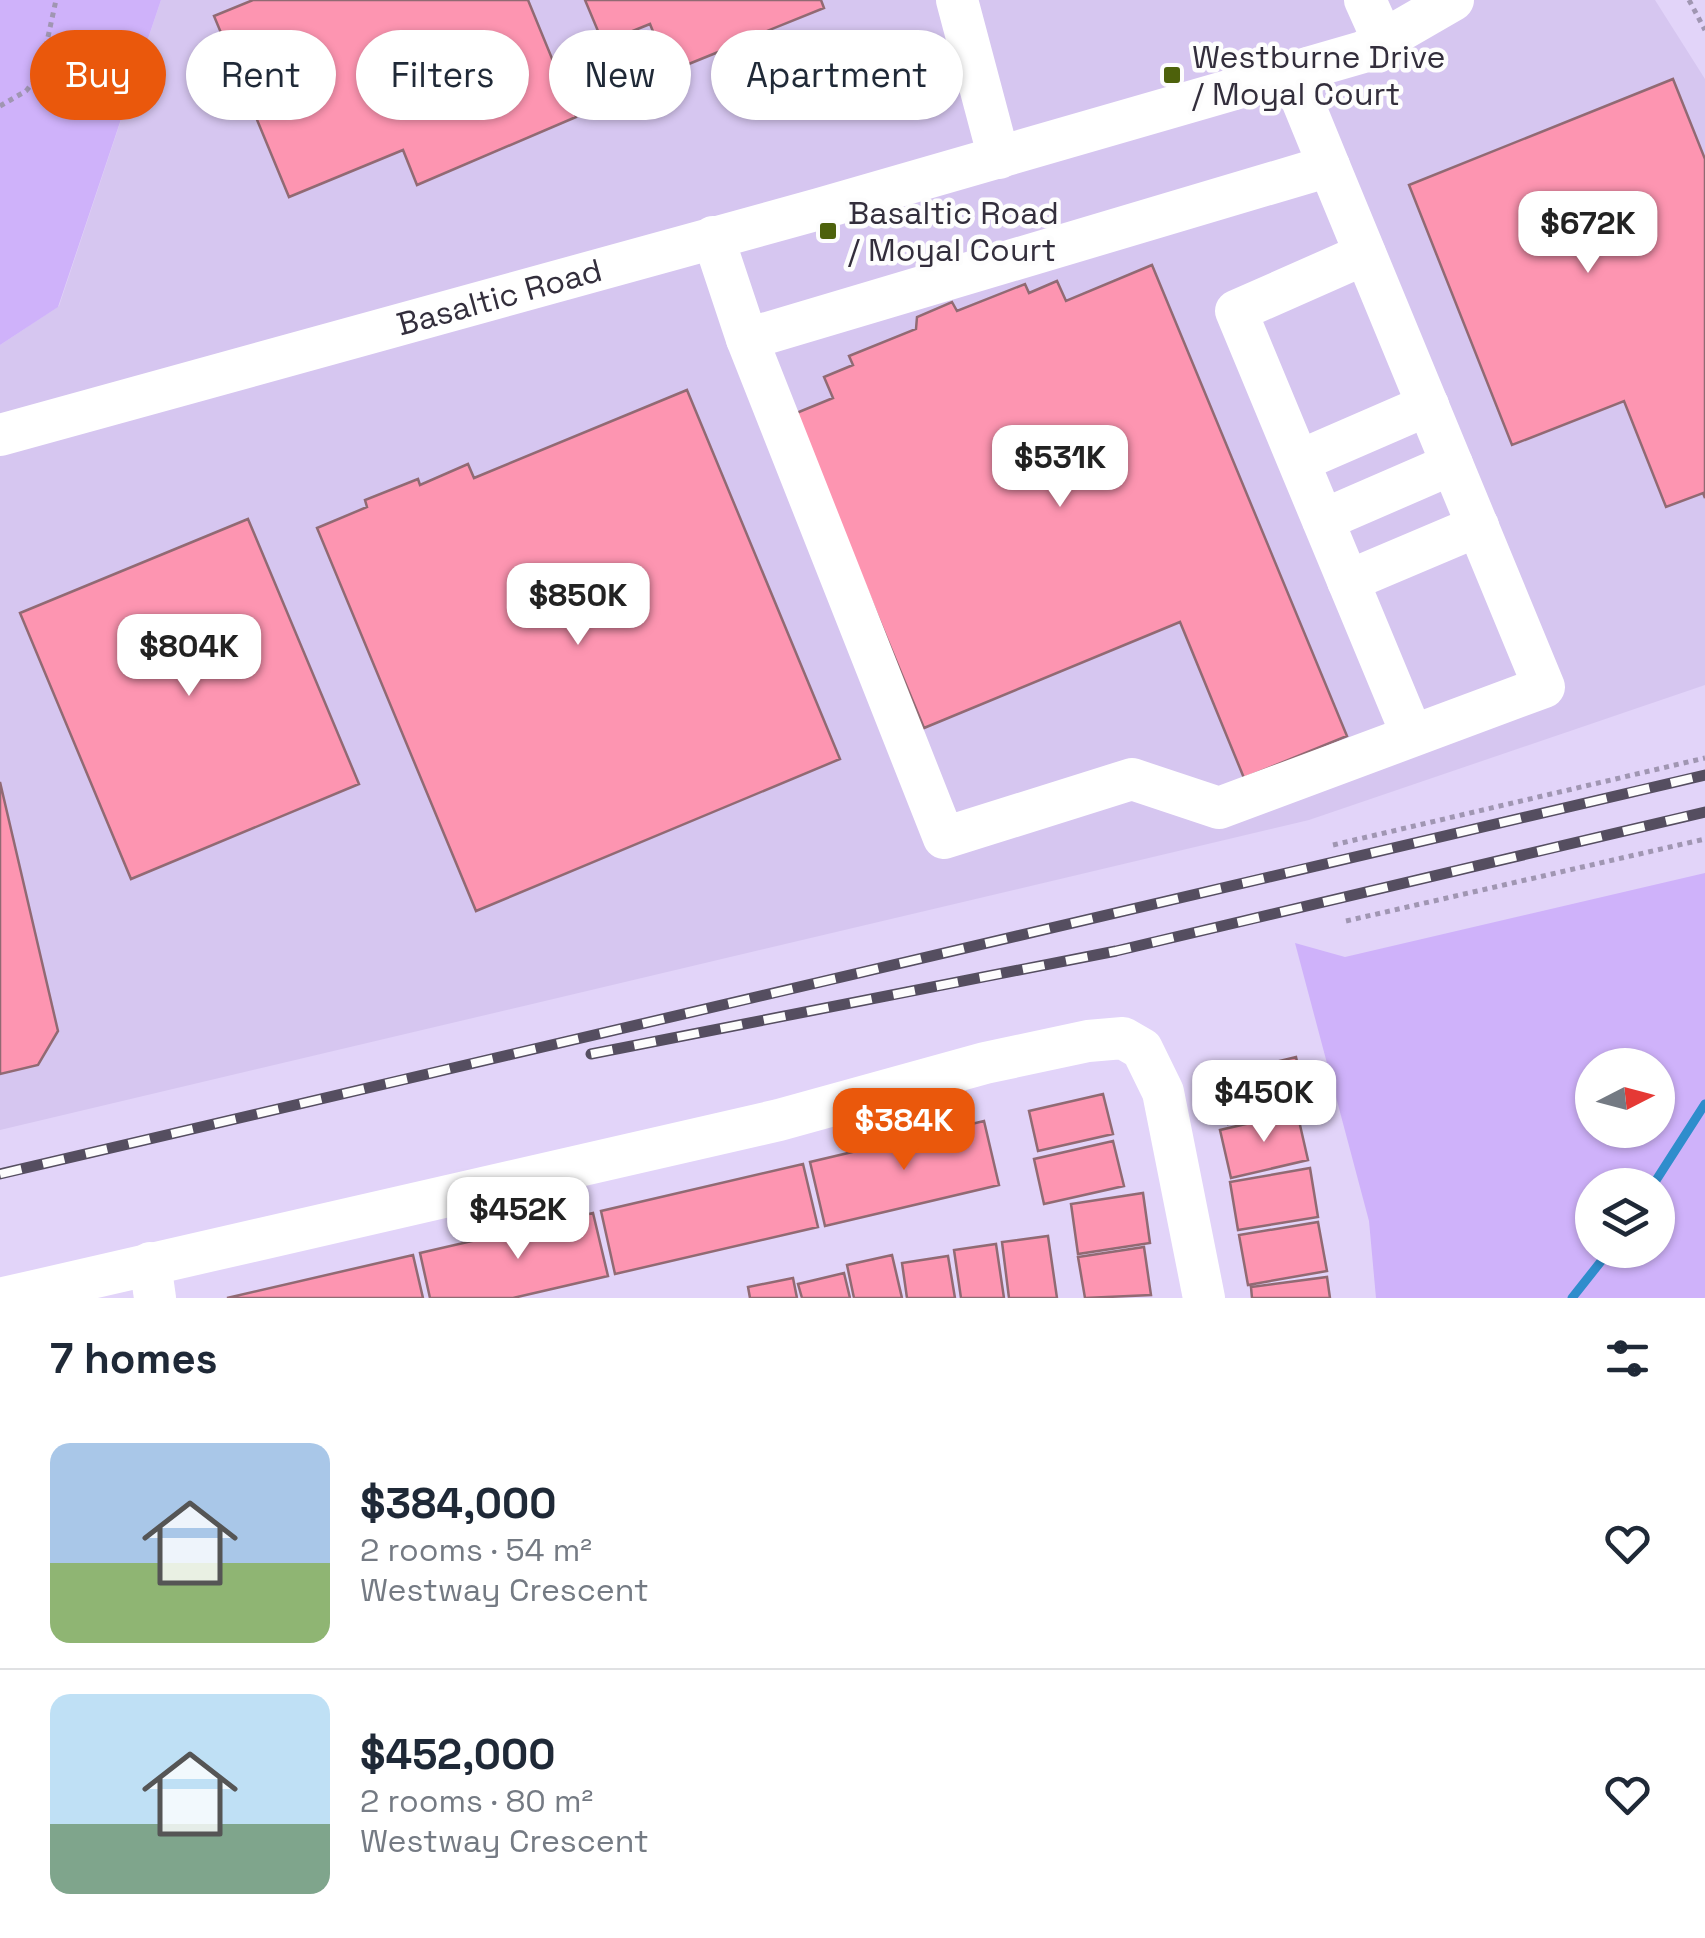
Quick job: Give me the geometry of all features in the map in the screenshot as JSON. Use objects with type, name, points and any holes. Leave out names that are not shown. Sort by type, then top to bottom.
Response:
[{"type":"street","points":[[957,0],[998,158]]},
{"type":"street","points":[[1365,0],[1383,40]]},
{"type":"street","name":"Basaltic Road","points":[[0,435],[1292,73],[1362,52],[1442,3]]},
{"type":"street","points":[[713,238],[747,339],[944,838],[1132,780],[1219,808],[1544,686],[1292,73]]},
{"type":"street","points":[[747,339],[1329,166]]},
{"type":"street","points":[[1365,254],[1236,311],[1412,736]]},
{"type":"street","points":[[1298,461],[1428,405]]},
{"type":"street","points":[[1323,520],[1452,464]]},
{"type":"street","points":[[1348,581],[1478,526]]},
{"type":"street","points":[[4,1298],[153,1280],[779,1120],[985,1063],[1088,1041],[1123,1038],[1142,1049],[1163,1092],[1204,1298]]},
{"type":"path","points":[[0,106],[26,92],[40,74],[56,0]]},
{"type":"path","points":[[1689,0],[1705,30]]},
{"type":"path","points":[[1333,844],[1705,758]]},
{"type":"path","points":[[1346,921],[1705,839]]},
{"type":"shaded area","points":[[0,0],[161,0],[151,30],[30,30],[30,120],[121,120],[58,307],[0,345]]},
{"type":"shaded area","points":[[161,0],[1655,0],[1705,79],[1705,685],[1309,820],[0,1130],[0,345],[59,306],[121,120],[166,120],[166,30],[151,30]]},
{"type":"shaded area","points":[[1705,873],[1705,1298],[1376,1298],[1369,1221],[1295,943],[1345,957]]},
{"type":"building","points":[[253,0],[528,0],[549,51],[549,120],[569,120],[417,185],[403,150],[289,197],[257,120],[336,120],[336,30],[220,30],[214,16]]},
{"type":"building","points":[[585,0],[821,0],[824,8],[769,30],[711,30],[711,55],[691,63],[691,30],[652,30],[650,24],[635,30],[598,30]]},
{"type":"building","points":[[1673,79],[1705,159],[1705,498],[1703,493],[1666,507],[1624,401],[1512,445],[1409,185]]},
{"type":"building","points":[[1152,265],[1347,736],[1244,778],[1180,622],[924,728],[794,414],[833,398],[824,377],[853,365],[849,356],[916,329],[917,317],[952,302],[957,311],[1025,284],[1029,293],[1057,281],[1066,301]]},
{"type":"building","points":[[687,390],[840,759],[476,911],[317,528],[367,507],[365,500],[418,479],[420,485],[468,464],[474,478]]},
{"type":"building","points":[[248,519],[359,784],[131,879],[20,613]]},
{"type":"building","points":[[0,782],[58,1031],[38,1065],[0,1074]]},
{"type":"building","points":[[1296,1057],[1307,1105],[1228,1124],[1217,1076]]},
{"type":"building","points":[[1103,1094],[1113,1134],[1038,1151],[1029,1111]]},
{"type":"building","points":[[1297,1112],[1308,1160],[1231,1178],[1220,1130]]},
{"type":"building","points":[[984,1121],[999,1185],[825,1226],[810,1162]]},
{"type":"building","points":[[1113,1141],[1124,1186],[1044,1204],[1034,1159]]},
{"type":"building","points":[[803,1164],[818,1227],[615,1274],[601,1211]]},
{"type":"building","points":[[1310,1168],[1318,1217],[1238,1230],[1230,1182]]},
{"type":"building","points":[[1143,1193],[1150,1243],[1078,1254],[1071,1204]]},
{"type":"building","points":[[593,1213],[608,1276],[513,1298],[430,1298],[420,1253]]},
{"type":"building","points":[[1318,1222],[1327,1271],[1248,1285],[1239,1235]]},
{"type":"building","points":[[1048,1236],[1057,1298],[1009,1298],[1002,1242]]},
{"type":"building","points":[[996,1244],[1004,1298],[961,1298],[954,1250]]},
{"type":"building","points":[[1144,1247],[1151,1295],[1085,1298],[1078,1257]]},
{"type":"building","points":[[413,1255],[423,1298],[227,1298]]},
{"type":"building","points":[[892,1255],[902,1298],[854,1298],[847,1265]]},
{"type":"building","points":[[948,1256],[955,1298],[907,1298],[902,1263]]},
{"type":"building","points":[[844,1273],[850,1298],[802,1298],[798,1284]]},
{"type":"building","points":[[1327,1277],[1330,1298],[1252,1298],[1251,1287]]},
{"type":"building","points":[[793,1278],[797,1298],[750,1298],[748,1287]]},
{"type":"waterway","points":[[1664,1168],[1705,1104]]},
{"type":"waterway","points":[[1572,1298],[1596,1268]]},
{"type":"railway","points":[[0,1174],[1705,775]]},
{"type":"railway","points":[[591,1054],[1116,951],[1705,812]]},
{"type":"place","name":"Westburne Drive / Moyal Court","points":[[1172,75]]},
{"type":"place","name":"Basaltic Road / Moyal Court","points":[[828,231]]}]
